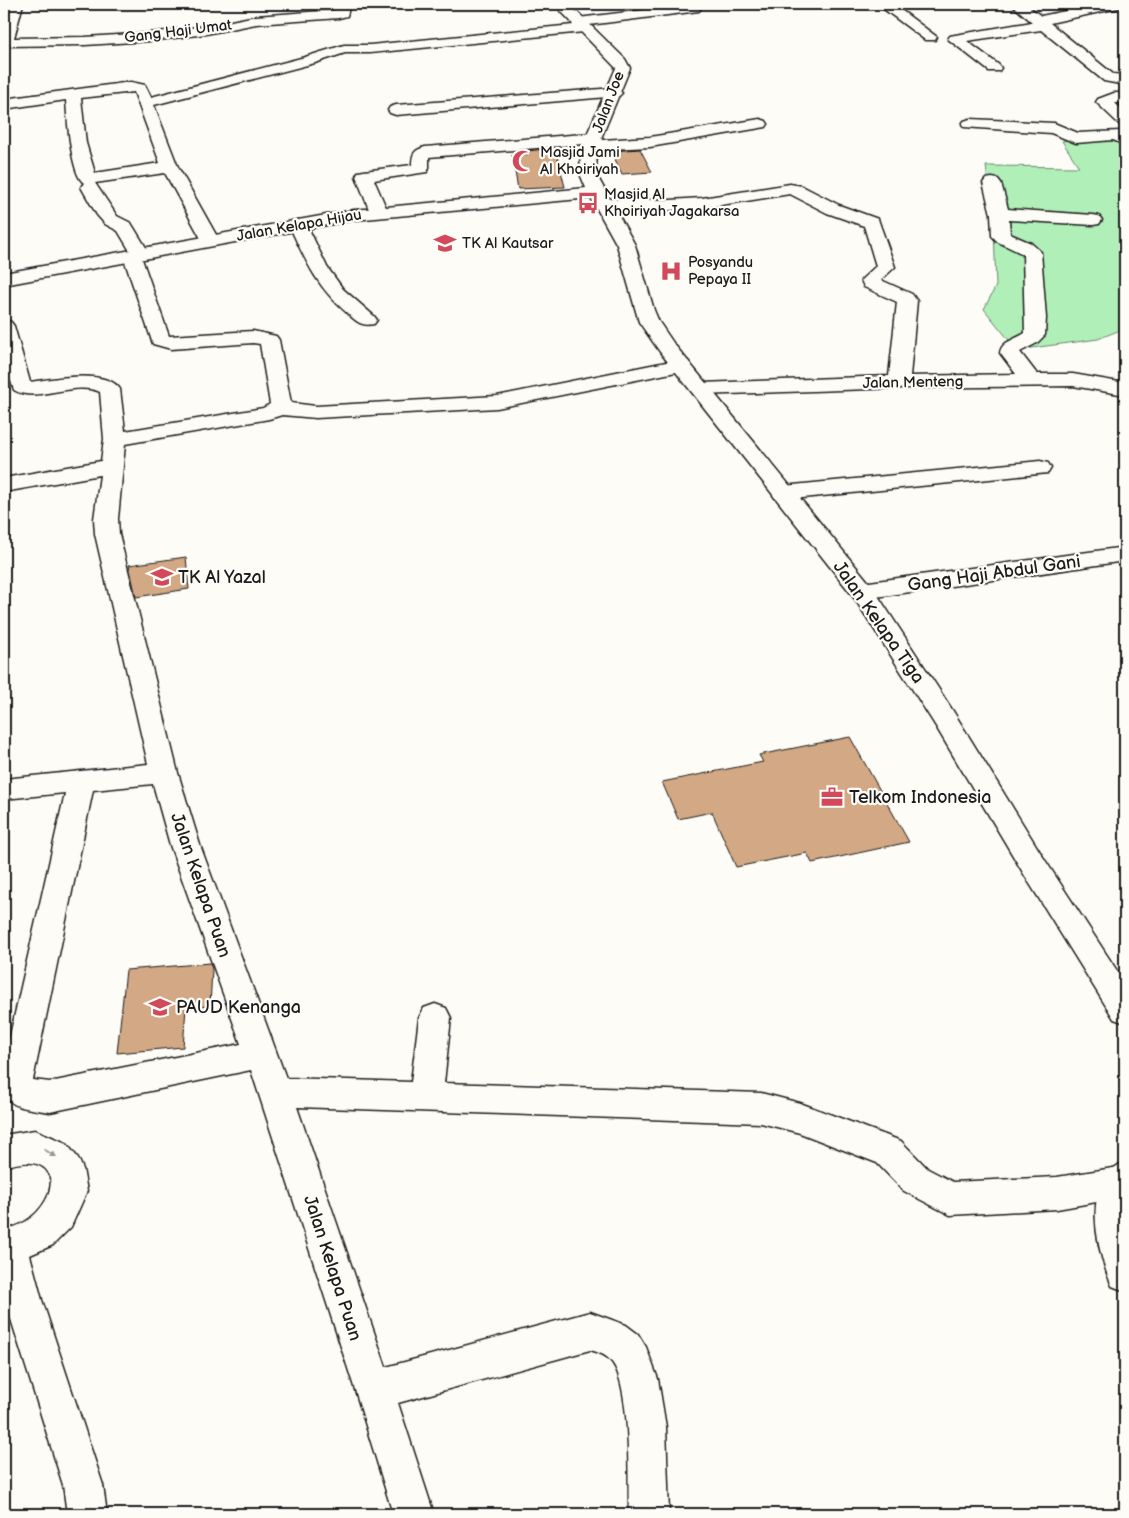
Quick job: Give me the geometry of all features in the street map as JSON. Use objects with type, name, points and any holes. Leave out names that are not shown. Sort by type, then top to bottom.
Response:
[{"type":"street","points":[[4,42],[16,4]]},
{"type":"street","name":"Gang Haji Umat","points":[[4,42],[85,41],[150,37],[206,30],[251,21],[340,14],[342,13],[343,4]]},
{"type":"street","name":"Jalan Joe","points":[[561,4],[620,62],[623,68],[593,141],[588,162],[588,174],[600,198]]},
{"type":"street","points":[[758,4],[783,4]]},
{"type":"street","points":[[884,4],[930,37]]},
{"type":"street","points":[[1018,4],[1076,49],[1109,78],[1125,80]]},
{"type":"street","points":[[994,68],[955,40],[1041,23],[1116,4]]},
{"type":"street","points":[[145,103],[310,60],[344,49],[370,49],[581,25],[694,8]]},
{"type":"street","points":[[4,104],[132,87],[140,88],[170,167],[210,240]]},
{"type":"street","points":[[396,110],[614,93]]},
{"type":"street","points":[[73,94],[78,143],[88,180],[170,167]]},
{"type":"street","points":[[970,124],[995,133],[1054,128],[1076,138],[1124,132],[1104,102],[1114,98],[1125,98]]},
{"type":"street","points":[[379,212],[364,176],[421,168],[420,155],[425,152],[593,141],[650,142],[760,124]]},
{"type":"street","points":[[992,183],[1000,214],[1001,236],[1006,240],[1028,248],[1032,252],[1036,318],[1035,335],[1010,349],[1010,353],[1031,380]]},
{"type":"street","points":[[90,187],[103,211],[112,220],[125,227],[136,255],[160,340],[171,344],[253,337],[269,340],[281,404],[279,408]]},
{"type":"street","name":"Jalan Kelapa Hijau","points":[[4,279],[210,240],[379,212],[600,198],[670,205],[702,203],[790,189],[796,190],[833,209],[872,223],[886,267],[870,280],[871,283],[905,298],[907,301],[899,382]]},
{"type":"street","name":"Jalan Kelapa Tiga","points":[[600,198],[626,245],[649,322],[782,493],[862,591],[944,718],[1035,868],[1125,1010]]},
{"type":"street","points":[[1000,214],[1093,220]]},
{"type":"street","points":[[298,225],[318,267],[336,293],[367,320]]},
{"type":"street","name":"Jalan Kelapa Puan","points":[[4,326],[20,386],[26,389],[70,384],[101,384],[110,389],[113,453],[106,519],[107,534],[164,773],[185,845],[275,1092],[374,1390],[412,1514]]},
{"type":"street","points":[[4,485],[113,453],[269,413],[279,408],[316,412],[497,402],[681,365]]},
{"type":"street","name":"Jalan Menteng","points":[[701,390],[899,382],[1031,380],[1073,380],[1125,389]]},
{"type":"street","points":[[782,493],[1040,468]]},
{"type":"street","name":"Gang Haji Abdul Gani","points":[[862,591],[1125,554]]},
{"type":"street","points":[[4,789],[81,783],[164,773]]},
{"type":"street","points":[[81,783],[16,1082],[23,1093],[50,1097],[261,1054]]},
{"type":"street","points":[[426,1097],[435,1018]]},
{"type":"street","points":[[275,1092],[761,1108],[842,1133],[889,1152],[916,1180],[950,1199],[1057,1193],[1122,1181],[1112,1216],[1125,1273]]},
{"type":"street","points":[[4,1151],[10,1148],[35,1146],[54,1154],[66,1168],[69,1191],[58,1215],[40,1233],[7,1246],[82,1485],[87,1508],[86,1514]]},
{"type":"street","points":[[374,1390],[590,1331],[607,1336],[625,1347],[634,1362],[639,1378],[648,1455],[649,1514]]},
{"type":"green space","points":[[1103,134],[1125,146],[1125,328],[1098,339],[1017,350],[984,309],[996,286],[994,229],[986,166],[1079,167],[1062,141]]},
{"type":"building","name":"Masjid Jami Al Khoiriyah","points":[[555,148],[565,187],[518,189],[512,155],[528,154],[527,151]]},
{"type":"building","points":[[640,149],[652,172],[622,174],[611,151]]},
{"type":"building","name":"TK Al Yazal","points":[[186,557],[189,589],[136,597],[129,565]]},
{"type":"building","name":"Telkom Indonesia","points":[[850,737],[909,842],[812,863],[807,853],[736,867],[712,812],[678,819],[662,782],[763,762],[759,755]]},
{"type":"building","name":"PAUD Kenanga","points":[[210,963],[212,969],[210,1006],[186,1008],[183,1047],[117,1053],[126,970]]},
{"type":"place","name":"Masjid Jami Al Khoiriyah","points":[[523,161]]},
{"type":"place","name":"Masjid Al Khoiriyah Jagakarsa","points":[[588,203]]},
{"type":"place","name":"TK Al Kautsar","points":[[445,243]]},
{"type":"place","name":"Posyandu Pepaya II","points":[[671,271]]},
{"type":"place","name":"TK Al Yazal","points":[[162,577]]},
{"type":"place","name":"Telkom Indonesia","points":[[832,797]]},
{"type":"place","name":"PAUD Kenanga","points":[[160,1007]]}]
